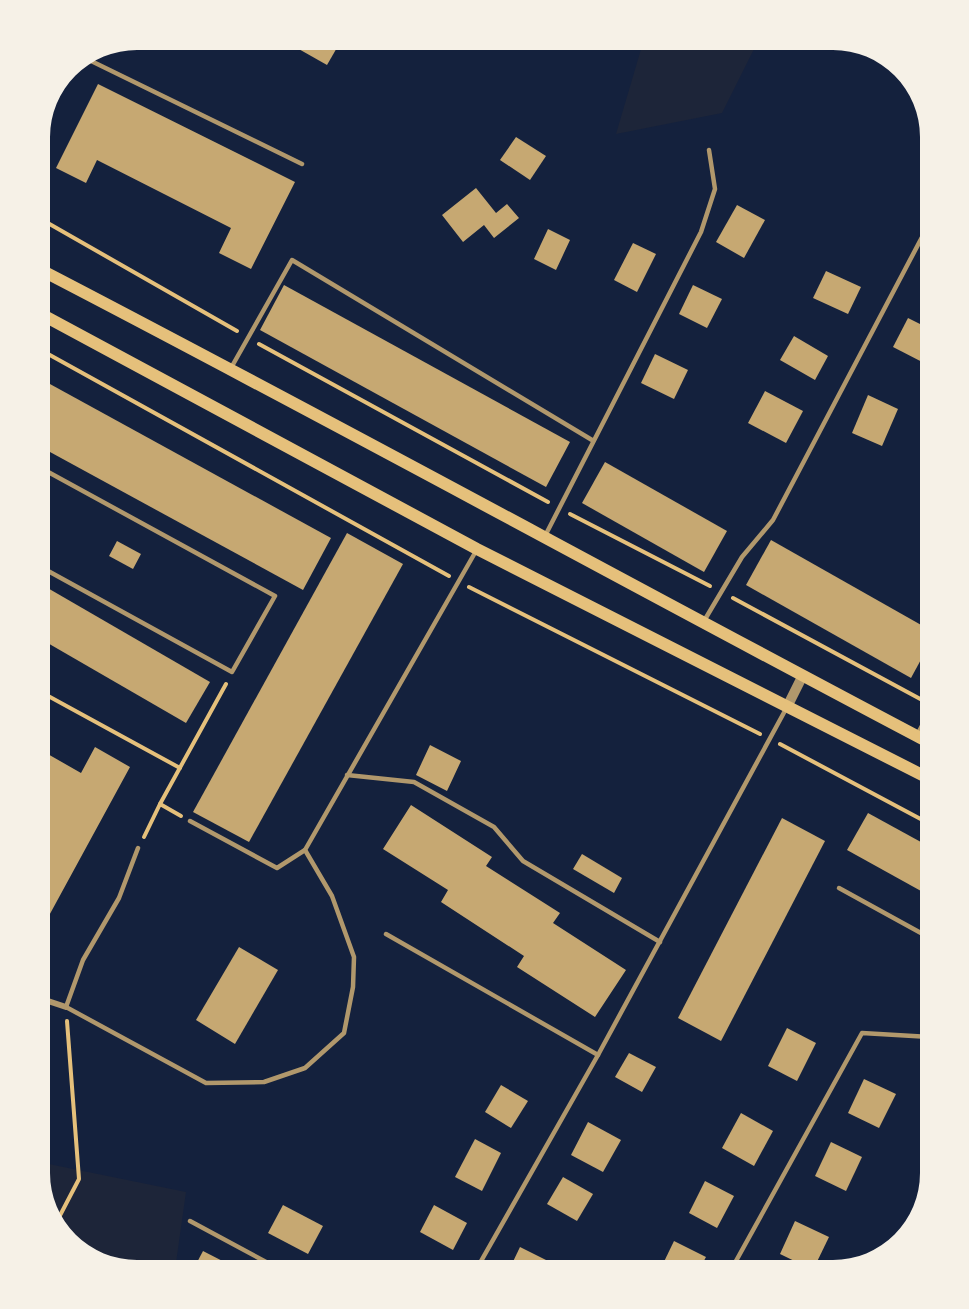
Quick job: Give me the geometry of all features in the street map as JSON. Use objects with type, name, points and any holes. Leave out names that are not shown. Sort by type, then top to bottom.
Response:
[{"type":"main road","points":[[50,275],[231,368],[920,738]]},
{"type":"main road","points":[[50,319],[477,549],[920,774]]},
{"type":"street","points":[[787,707],[802,676]]},
{"type":"street","points":[[50,1002],[66,1007]]},
{"type":"lane","points":[[92,62],[302,164]]},
{"type":"lane","points":[[545,536],[592,440],[701,232],[715,189],[709,150]]},
{"type":"lane","points":[[703,621],[742,557],[773,520],[920,241]]},
{"type":"lane","points":[[231,368],[292,260],[592,440]]},
{"type":"lane","points":[[50,473],[275,596],[232,672],[50,572]]},
{"type":"lane","points":[[190,820],[277,868],[305,850],[477,549]]},
{"type":"lane","points":[[482,1260],[660,942],[787,707]]},
{"type":"lane","points":[[917,736],[920,730]]},
{"type":"lane","points":[[347,775],[414,782],[494,827],[523,861],[660,942]]},
{"type":"lane","points":[[138,848],[119,898],[83,960],[66,1007],[206,1083],[264,1082],[305,1068],[344,1033],[353,987],[354,957],[332,896],[305,850]]},
{"type":"lane","points":[[839,888],[920,933]]},
{"type":"lane","points":[[386,934],[598,1054]]},
{"type":"lane","points":[[737,1260],[861,1033],[920,1036]]},
{"type":"lane","points":[[190,1221],[261,1259]]},
{"type":"path","points":[[50,225],[248,338],[559,508],[721,591],[920,699]]},
{"type":"path","points":[[50,355],[460,582],[770,739],[920,819]]},
{"type":"path","points":[[150,826],[232,672]]},
{"type":"path","points":[[50,698],[180,768]]},
{"type":"path","points":[[160,804],[190,820]]},
{"type":"path","points":[[61,1216],[79,1179],[66,1007]]},
{"type":"shaded area","points":[[641,50],[754,50],[722,113],[616,134]]},
{"type":"shaded area","points":[[50,1164],[186,1192],[177,1259],[114,1257],[84,1242],[67,1225],[52,1195]]},
{"type":"building","points":[[300,50],[336,50],[327,65]]},
{"type":"building","points":[[98,84],[295,182],[251,269],[219,253],[231,228],[97,160],[86,183],[56,168]]},
{"type":"building","points":[[516,137],[546,156],[530,180],[500,160]]},
{"type":"building","points":[[476,188],[496,213],[507,204],[519,218],[494,238],[484,225],[463,242],[442,215]]},
{"type":"building","points":[[737,205],[765,220],[744,258],[716,242]]},
{"type":"building","points":[[548,229],[570,240],[556,270],[534,259]]},
{"type":"building","points":[[633,243],[656,254],[637,292],[614,280]]},
{"type":"building","points":[[826,271],[861,287],[848,314],[813,298]]},
{"type":"building","points":[[284,285],[570,442],[546,487],[260,330]]},
{"type":"building","points":[[693,285],[722,299],[707,328],[679,314]]},
{"type":"building","points":[[908,318],[920,324],[920,361],[893,347]]},
{"type":"building","points":[[794,336],[828,356],[815,380],[780,360]]},
{"type":"building","points":[[655,354],[688,370],[674,399],[641,383]]},
{"type":"building","points":[[50,384],[331,538],[303,590],[50,452]]},
{"type":"building","points":[[765,391],[803,411],[786,443],[748,423]]},
{"type":"building","points":[[868,395],[898,409],[882,446],[852,433]]},
{"type":"building","points":[[605,462],[727,531],[704,572],[582,503]]},
{"type":"building","points":[[347,533],[403,564],[249,842],[193,812]]},
{"type":"building","points":[[771,540],[920,624],[920,661],[911,678],[746,585]]},
{"type":"building","points":[[117,541],[141,554],[133,569],[109,556]]},
{"type":"building","points":[[50,589],[210,682],[186,723],[50,644]]},
{"type":"building","points":[[430,745],[461,761],[447,791],[416,775]]},
{"type":"building","points":[[95,747],[130,767],[50,914],[50,755],[81,773]]},
{"type":"building","points":[[411,805],[492,857],[486,866],[560,913],[553,923],[626,970],[595,1017],[517,967],[524,956],[441,902],[448,890],[383,849]]},
{"type":"building","points":[[868,813],[920,842],[920,890],[847,850]]},
{"type":"building","points":[[782,818],[825,841],[721,1041],[678,1018]]},
{"type":"building","points":[[582,854],[622,878],[614,893],[573,869]]},
{"type":"building","points":[[239,947],[278,970],[235,1044],[196,1020]]},
{"type":"building","points":[[787,1028],[816,1043],[797,1081],[768,1066]]},
{"type":"building","points":[[629,1053],[656,1067],[642,1092],[615,1077]]},
{"type":"building","points":[[864,1079],[896,1094],[879,1128],[848,1113]]},
{"type":"building","points":[[501,1085],[528,1101],[511,1128],[485,1112]]},
{"type":"building","points":[[741,1113],[773,1131],[754,1166],[722,1148]]},
{"type":"building","points":[[588,1122],[621,1140],[603,1172],[571,1155]]},
{"type":"building","points":[[475,1139],[501,1153],[482,1191],[455,1177]]},
{"type":"building","points":[[831,1142],[862,1157],[846,1191],[815,1176]]},
{"type":"building","points":[[563,1177],[593,1194],[577,1221],[547,1204]]},
{"type":"building","points":[[705,1181],[734,1196],[717,1228],[689,1213]]},
{"type":"building","points":[[283,1205],[323,1226],[308,1254],[268,1233]]},
{"type":"building","points":[[434,1205],[467,1223],[453,1250],[420,1232]]},
{"type":"building","points":[[795,1221],[829,1237],[818,1260],[792,1260],[780,1254]]},
{"type":"building","points":[[674,1241],[706,1257],[704,1260],[665,1260]]},
{"type":"building","points":[[520,1247],[545,1260],[514,1260]]},
{"type":"building","points":[[203,1251],[219,1259],[199,1259]]}]
